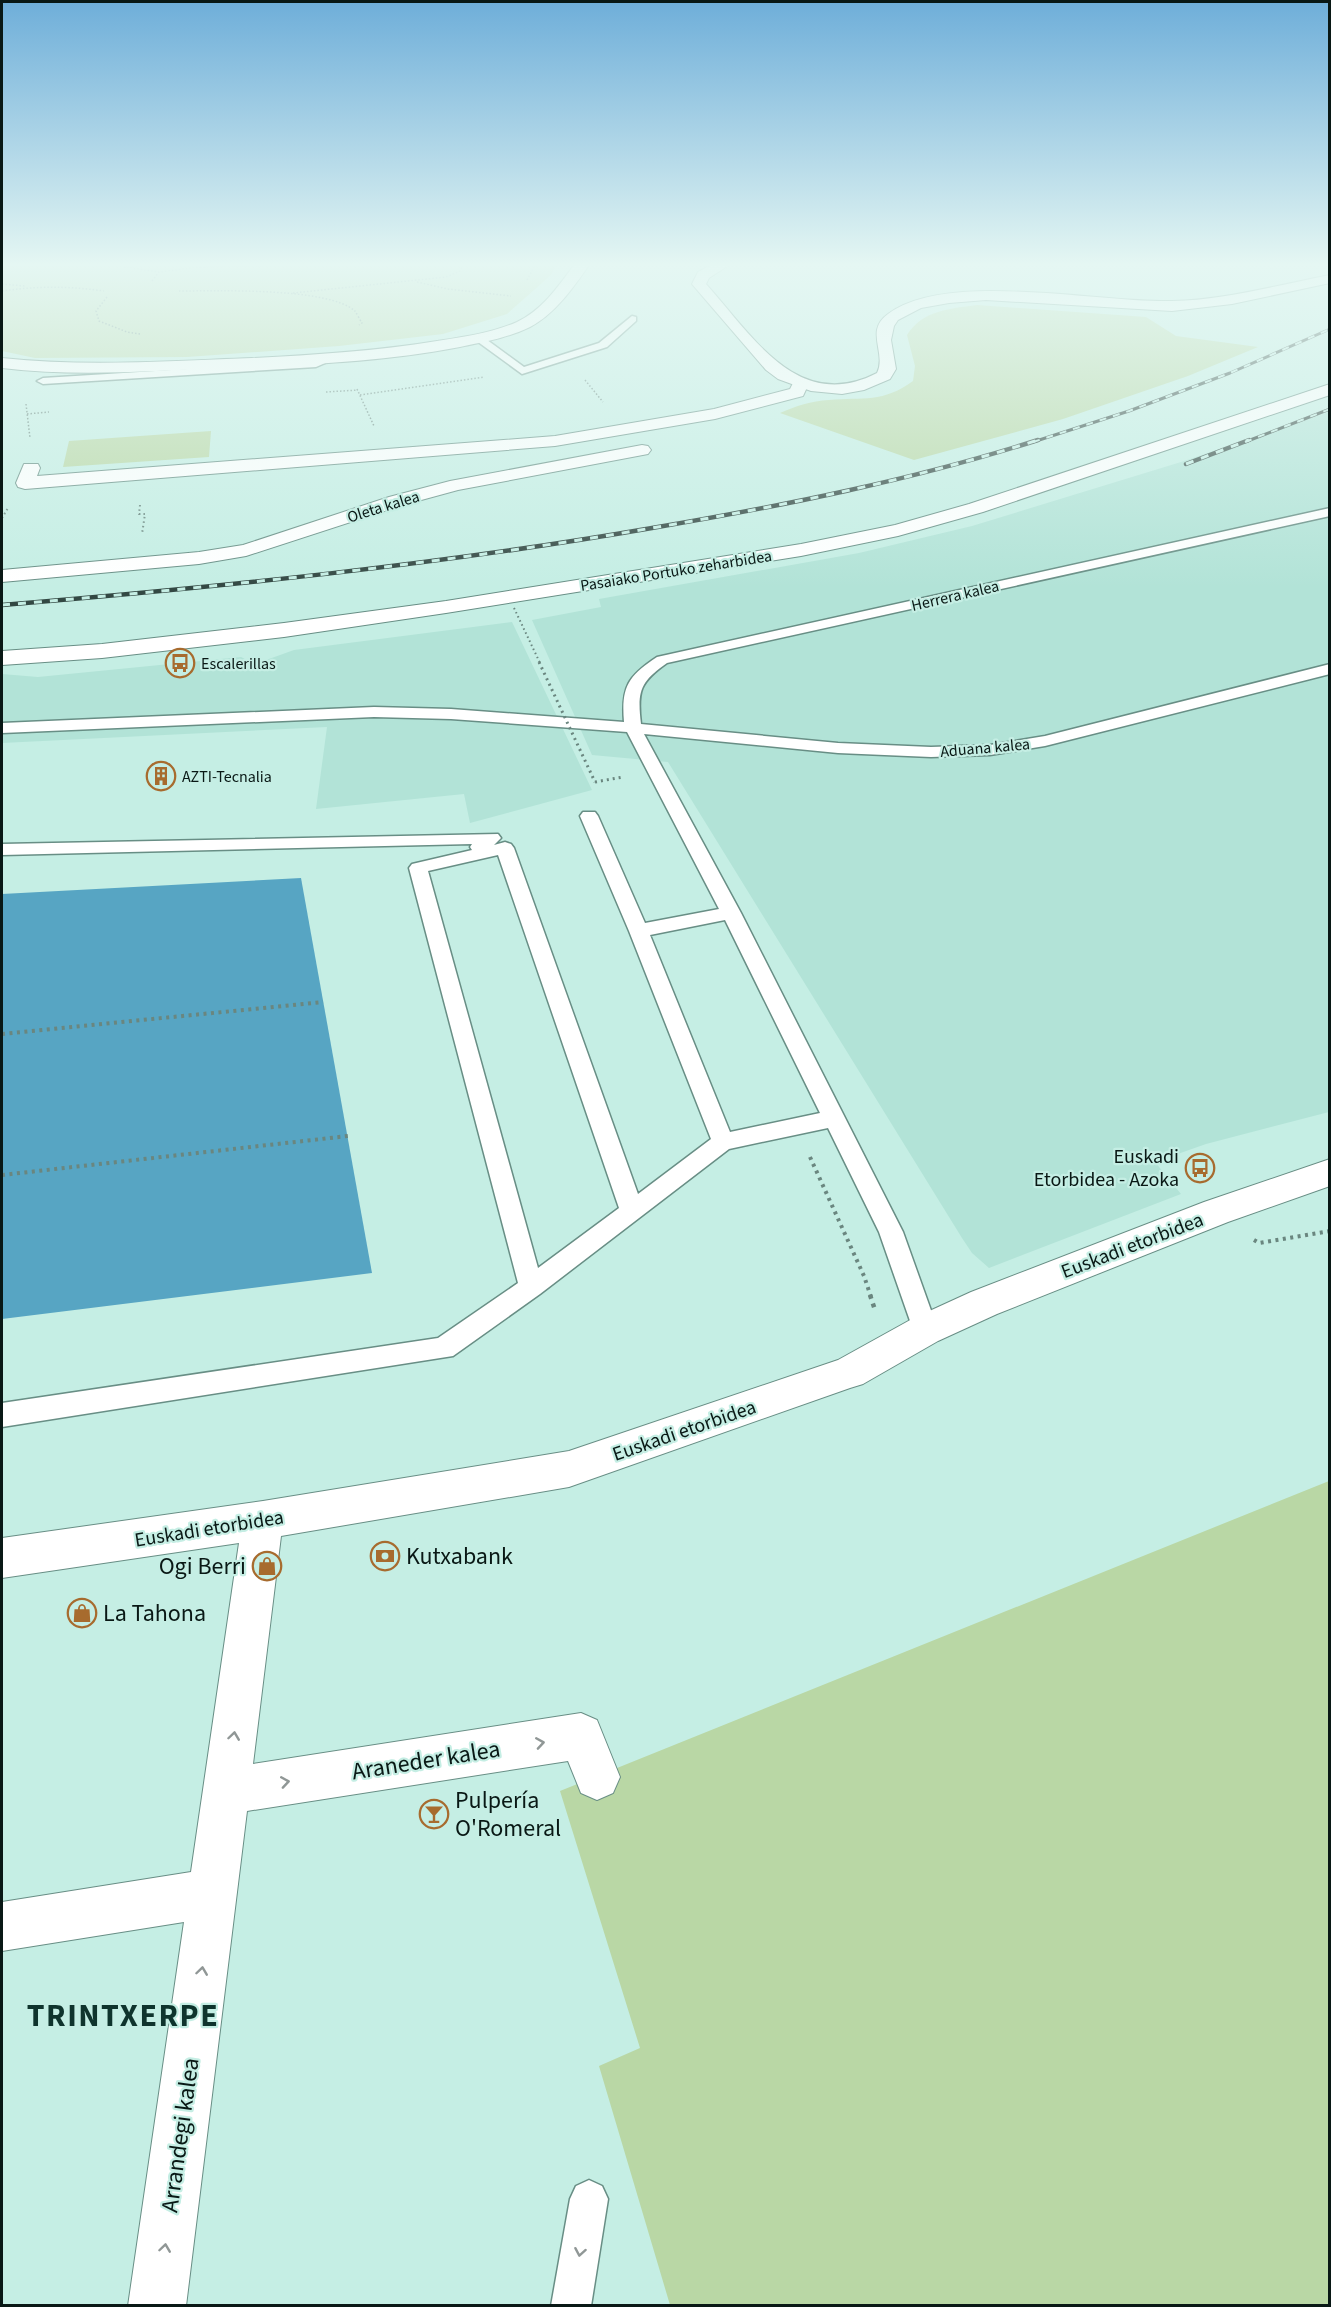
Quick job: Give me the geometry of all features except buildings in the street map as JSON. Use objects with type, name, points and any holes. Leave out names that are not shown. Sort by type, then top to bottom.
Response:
[{"type":"street","points":[[778,373],[801,383],[840,388],[878,380],[886,373]]},
{"type":"street","points":[[31,468],[25,483],[365,455],[476,449],[622,431],[716,414],[797,392],[801,383]]},
{"type":"street","name":"Pasaiako Portuko zeharbidea","points":[[2,658],[102,651],[284,630],[493,600],[801,550],[898,530],[976,508],[1329,389]]},
{"type":"street","points":[[722,432],[745,420],[752,405]]},
{"type":"street","name":"Oleta kalea","points":[[2,576],[199,558],[246,550],[396,501],[458,485],[664,445]]},
{"type":"street","name":"Euskadi etorbidea","points":[[2,1558],[263,1520],[569,1469],[850,1372],[925,1330],[995,1298],[1216,1212],[1329,1172]]},
{"type":"street","name":"Arrandegi kalea","points":[[157,2306],[263,1520]]},
{"type":"street","name":"Araneder kalea","points":[[227,1791],[581,1736],[597,1777]]},
{"type":"street","points":[[2,1926],[213,1893]]},
{"type":"lane","points":[[43,381],[177,373]]},
{"type":"lane","name":"Herrera kalea","points":[[633,728],[630,696],[639,674],[662,660],[1329,512]]},
{"type":"lane","name":"Aduana kalea","points":[[2,728],[374,712],[451,714],[633,728],[838,748],[931,752],[990,750],[1045,741],[1329,669]]},
{"type":"lane","points":[[633,728],[731,913],[891,1232],[925,1330]]},
{"type":"lane","points":[[589,816],[639,931],[723,1142]]},
{"type":"lane","points":[[2,849],[492,838],[463,858]]},
{"type":"lane","points":[[531,1287],[418,868],[505,848],[632,1211]]},
{"type":"lane","points":[[639,931],[731,913]]},
{"type":"lane","points":[[2,1415],[444,1348],[531,1287],[723,1142],[835,1118]]},
{"type":"lane","points":[[571,2306],[589,2199]]},
{"type":"path","points":[[377,433],[360,395],[505,373]]},
{"type":"path","points":[[577,373],[598,394],[622,431]]},
{"type":"path","points":[[25,403],[30,442]]},
{"type":"path","points":[[138,564],[145,514],[139,514],[145,473]]},
{"type":"path","points":[[514,608],[595,782],[628,776]]},
{"type":"path","points":[[2,1034],[324,1002]]},
{"type":"path","points":[[797,1126],[864,1276],[876,1313]]},
{"type":"path","points":[[2,1174],[348,1136]]},
{"type":"shaded area","points":[[914,373],[1196,373],[1063,419],[914,460],[780,413],[810,403],[882,396],[913,381]]},
{"type":"shaded area","points":[[1329,412],[1329,1112],[1206,1144],[1155,1162],[1181,1194],[989,1268],[972,1253],[962,1238],[668,762],[592,755],[532,620],[601,607],[599,599],[859,553],[972,526],[1181,462]]},
{"type":"shaded area","points":[[211,431],[209,457],[63,467],[69,441]]},
{"type":"shaded area","points":[[512,622],[592,790],[470,823],[464,794],[316,809],[327,727],[2,743],[2,674],[38,677],[241,657],[255,664],[294,650]]},
{"type":"shaded area","points":[[1329,1481],[1329,2305],[670,2305],[599,2066],[640,2048],[560,1791]]},
{"type":"water","points":[[301,878],[372,1273],[2,1319],[2,894]]},
{"type":"railway","points":[[1033,442],[1129,411],[1231,373]]},
{"type":"railway","points":[[1245,442],[1330,409]]},
{"type":"railway","points":[[2,605],[328,574],[571,541],[701,520],[847,491],[943,468],[1038,440]]},
{"type":"railway","points":[[1186,464],[1249,440]]},
{"type":"place","name":"Escalerillas","points":[[180,663]]},
{"type":"place","name":"AZTI-Tecnalia","points":[[161,776]]},
{"type":"place","name":"Euskadi Etorbidea - Azoka","points":[[1200,1168]]},
{"type":"place","name":"Kutxabank","points":[[385,1556]]},
{"type":"place","name":"Ogi Berri","points":[[267,1566]]},
{"type":"place","name":"La Tahona","points":[[82,1613]]},
{"type":"place","name":"Pulpería O'Romeral","points":[[434,1814]]},
{"type":"district","name":"TRINTXERPE","points":[[123,2015]]}]
